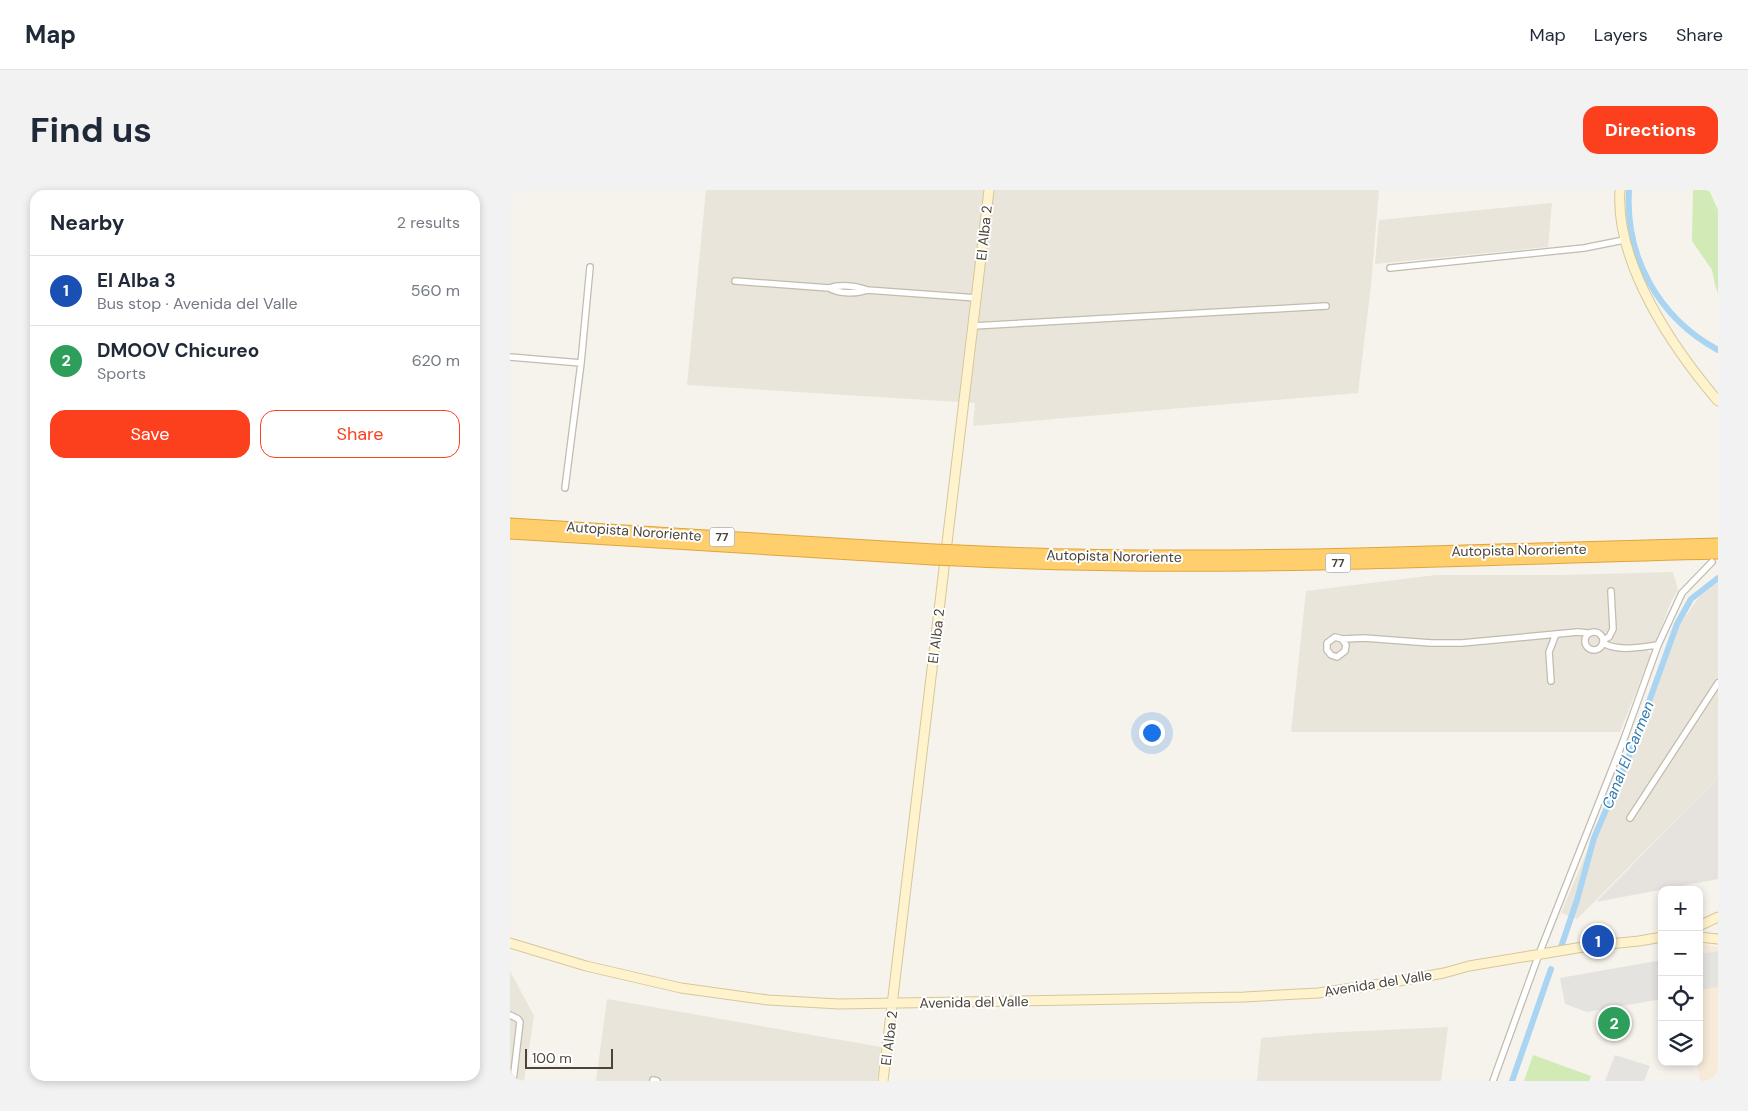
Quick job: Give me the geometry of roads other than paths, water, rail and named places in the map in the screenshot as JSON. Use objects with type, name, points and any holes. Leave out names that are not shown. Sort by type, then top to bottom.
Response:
[{"type":"highway","name":"Autopista Nororiente","points":[[510,524],[1074,565],[1207,566],[1715,558]]},
{"type":"highway","name":"Autopista Nororiente","points":[[510,533],[933,554]]},
{"type":"highway","name":"Autopista Nororiente","points":[[958,556],[1208,557],[1718,544]]},
{"type":"street","name":"El Alba 2","points":[[883,1081],[989,190]]},
{"type":"street","points":[[1620,190],[1620,215],[1624,240],[1634,269],[1663,324],[1689,364],[1718,401]]},
{"type":"street","points":[[1390,268],[1584,248],[1624,240]]},
{"type":"street","points":[[565,488],[581,364],[590,267]]},
{"type":"street","points":[[735,281],[829,288],[836,286],[852,287],[867,290],[977,298]]},
{"type":"street","points":[[973,326],[1326,306]]},
{"type":"street","points":[[510,357],[581,364]]},
{"type":"street","points":[[1493,1081],[1538,956],[1624,739],[1658,645],[1682,593],[1715,558]]},
{"type":"street","points":[[1588,633],[1585,642],[1590,649],[1596,650],[1600,648],[1614,629],[1611,591]]},
{"type":"street","points":[[1342,639],[1364,638],[1432,643],[1462,643],[1578,632],[1595,633],[1603,642],[1619,648],[1658,645]]},
{"type":"street","points":[[1551,681],[1549,652],[1556,634]]},
{"type":"street","points":[[1630,818],[1718,683]]},
{"type":"street","points":[[1703,924],[1718,917]]},
{"type":"street","points":[[1703,937],[1718,939]]},
{"type":"street","name":"Avenida del Valle","points":[[510,943],[586,966],[704,992],[789,1002],[893,1004],[1264,996],[1357,988],[1444,973],[1453,974],[1538,956],[1614,947],[1658,938]]},
{"type":"street","points":[[510,1015],[518,1018],[520,1022],[512,1081]]},
{"type":"waterway","name":"Canal El Carmen","points":[[1629,190],[1629,215],[1633,239],[1640,262],[1650,284],[1679,321],[1697,337],[1718,350]]},
{"type":"waterway","name":"Canal El Carmen","points":[[1561,947],[1577,900],[1594,838],[1633,746],[1677,624],[1691,599],[1718,578]]},
{"type":"waterway","name":"Canal El Carmen","points":[[1512,1081],[1551,969]]},
{"type":"place","name":"El Alba 3","points":[[1598,941]]},
{"type":"place","name":"DMOOV Chicureo","points":[[1614,1023]]}]
